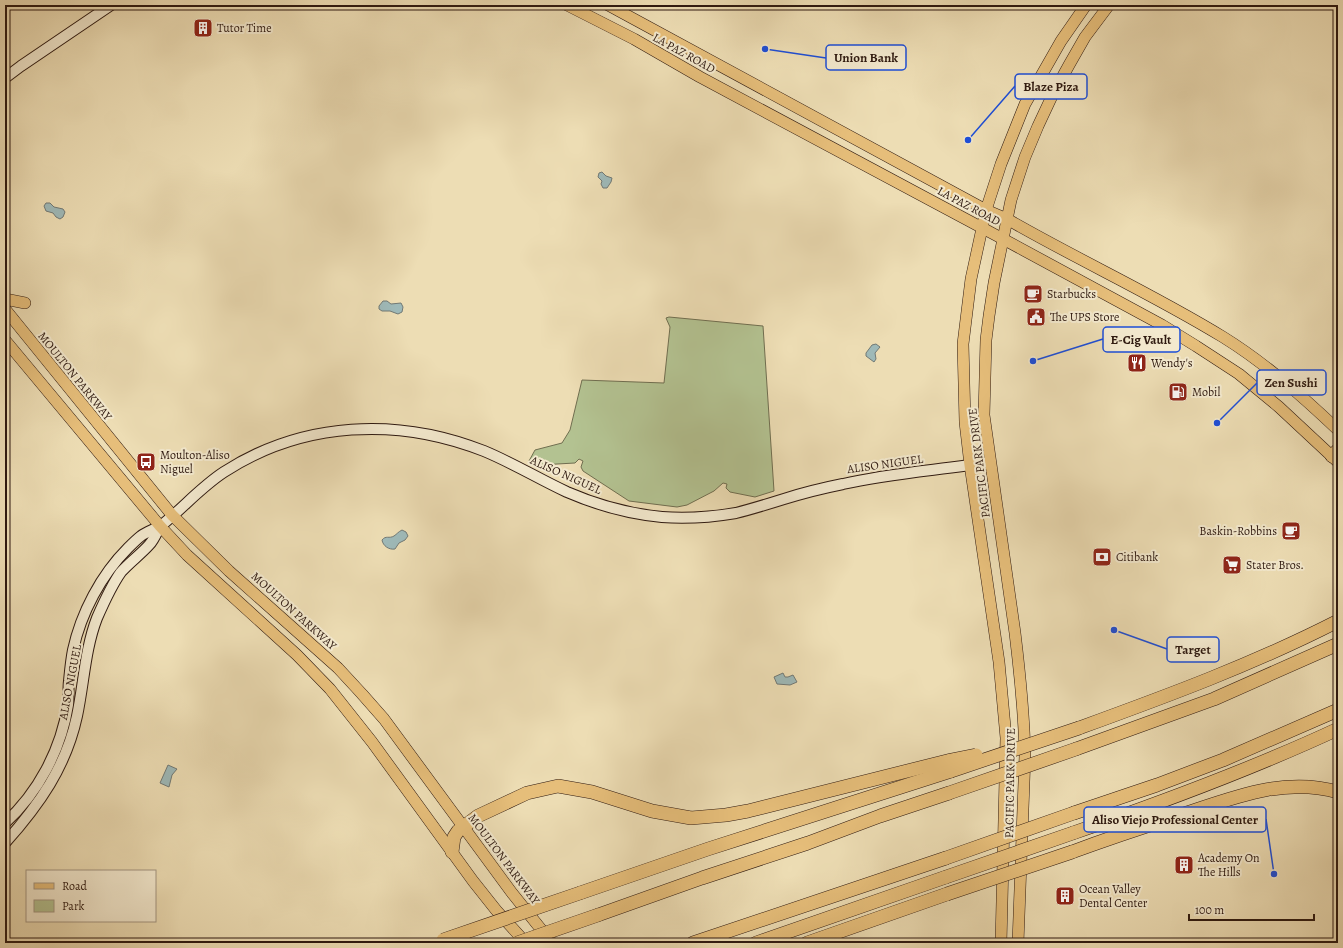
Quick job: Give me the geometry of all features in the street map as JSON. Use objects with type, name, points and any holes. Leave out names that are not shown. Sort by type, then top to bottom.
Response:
[{"type":"highway","points":[[452,852],[454,837],[463,826],[478,816],[527,793],[558,786],[592,792],[652,811],[690,818],[726,815],[748,811],[1020,748],[1198,684],[1338,621]]},
{"type":"highway","points":[[517,943],[702,878],[808,843],[880,816],[949,794],[1214,699],[1338,644]]},
{"type":"highway","points":[[694,943],[1157,785],[1223,760],[1338,710]]},
{"type":"highway","points":[[756,943],[1143,809],[1210,784],[1338,729]]},
{"type":"highway","points":[[438,942],[951,765]]},
{"type":"highway","points":[[807,943],[1134,830],[1260,790],[1296,786],[1312,787],[1338,792]]},
{"type":"main road","name":"LA PAZ ROAD","points":[[567,5],[634,39],[1162,325],[1239,374],[1336,456]]},
{"type":"main road","name":"LA PAZ ROAD","points":[[608,5],[986,210],[1007,219],[1189,317],[1252,357],[1283,381],[1338,430]]},
{"type":"main road","name":"PACIFIC PARK DRIVE","points":[[1001,943],[1006,738],[999,662],[965,422],[963,344],[971,279],[986,210],[1001,164],[1025,104],[1058,46],[1086,5]]},
{"type":"main road","points":[[1069,65],[1071,48],[1099,5]]},
{"type":"main road","name":"PACIFIC PARK DRIVE","points":[[1018,943],[1025,755],[1024,727],[1020,668],[984,415],[986,340],[994,283],[1011,200],[1028,151],[1053,94],[1069,65],[1085,37],[1109,5]]},
{"type":"main road","points":[[5,299],[25,303]]},
{"type":"main road","name":"MOULTON PARKWAY","points":[[5,309],[172,516],[229,571],[338,668],[384,719],[512,893],[552,943]]},
{"type":"main road","points":[[5,340],[160,526],[187,555],[297,655],[330,689],[372,742],[492,904],[526,943]]},
{"type":"street","points":[[5,78],[111,5]]},
{"type":"street","name":"ALISO NIGUEL","points":[[5,823],[15,814],[32,793],[44,773],[58,742],[68,704],[73,649],[87,609],[98,586],[125,550],[142,535],[160,526],[202,488],[225,471],[260,453],[288,442],[312,435],[370,428],[420,432],[443,437],[488,452],[566,491],[588,500],[643,515],[688,518],[735,513],[757,508],[818,489],[849,482],[990,462]]},
{"type":"street","name":"ALISO NIGUEL","points":[[5,843],[27,818],[55,777],[73,734],[87,654],[97,620],[108,592],[122,572],[136,556],[150,544],[160,526]]},
{"type":"street","points":[[32,793],[41,799]]},
{"type":"green space","points":[[669,317],[763,326],[774,491],[755,497],[730,492],[726,488],[727,484],[723,483],[714,491],[687,505],[677,507],[629,501],[583,471],[581,467],[583,461],[579,459],[575,463],[539,465],[529,461],[535,450],[562,443],[570,430],[582,380],[664,383],[670,327],[666,318]]},
{"type":"water","points":[[602,172],[606,176],[612,178],[607,188],[603,188],[601,184],[602,181],[598,177],[599,173]]},
{"type":"water","points":[[46,203],[50,203],[54,207],[63,209],[65,212],[63,217],[60,219],[53,213],[46,211],[44,206]]},
{"type":"water","points":[[383,301],[387,301],[391,304],[401,303],[403,307],[402,312],[398,314],[390,311],[382,311],[379,309],[379,306]]},
{"type":"water","points":[[876,344],[880,347],[875,353],[876,359],[874,362],[866,356],[866,353],[872,345]]},
{"type":"water","points":[[402,530],[406,532],[408,536],[405,540],[399,543],[395,549],[385,546],[382,540],[383,539],[386,537],[392,537]]},
{"type":"water","points":[[783,673],[785,677],[793,675],[797,682],[790,685],[777,684],[774,677]]},
{"type":"water","points":[[168,765],[177,769],[172,775],[169,787],[160,783]]},
{"type":"place","name":"Tutor Time","points":[[203,28]]},
{"type":"place","name":"Union Bank","points":[[765,49]]},
{"type":"place","name":"Blaze Piza","points":[[968,140]]},
{"type":"place","name":"Starbucks","points":[[1033,294]]},
{"type":"place","name":"The UPS Store","points":[[1036,317]]},
{"type":"place","name":"E-Cig Vault","points":[[1033,361]]},
{"type":"place","name":"Wendy's","points":[[1137,363]]},
{"type":"place","name":"Mobil","points":[[1178,392]]},
{"type":"place","name":"Zen Sushi","points":[[1217,423]]},
{"type":"place","name":"Moulton-Aliso Niguel","points":[[146,462]]},
{"type":"place","name":"Baskin-Robbins","points":[[1291,531]]},
{"type":"place","name":"Citibank","points":[[1102,557]]},
{"type":"place","name":"Stater Bros.","points":[[1232,565]]},
{"type":"place","name":"Target","points":[[1114,630]]},
{"type":"place","name":"Academy On The Hills","points":[[1184,865]]},
{"type":"place","name":"Aliso Viejo Professional Center","points":[[1274,874]]},
{"type":"place","name":"Ocean Valley Dental Center","points":[[1065,896]]}]
